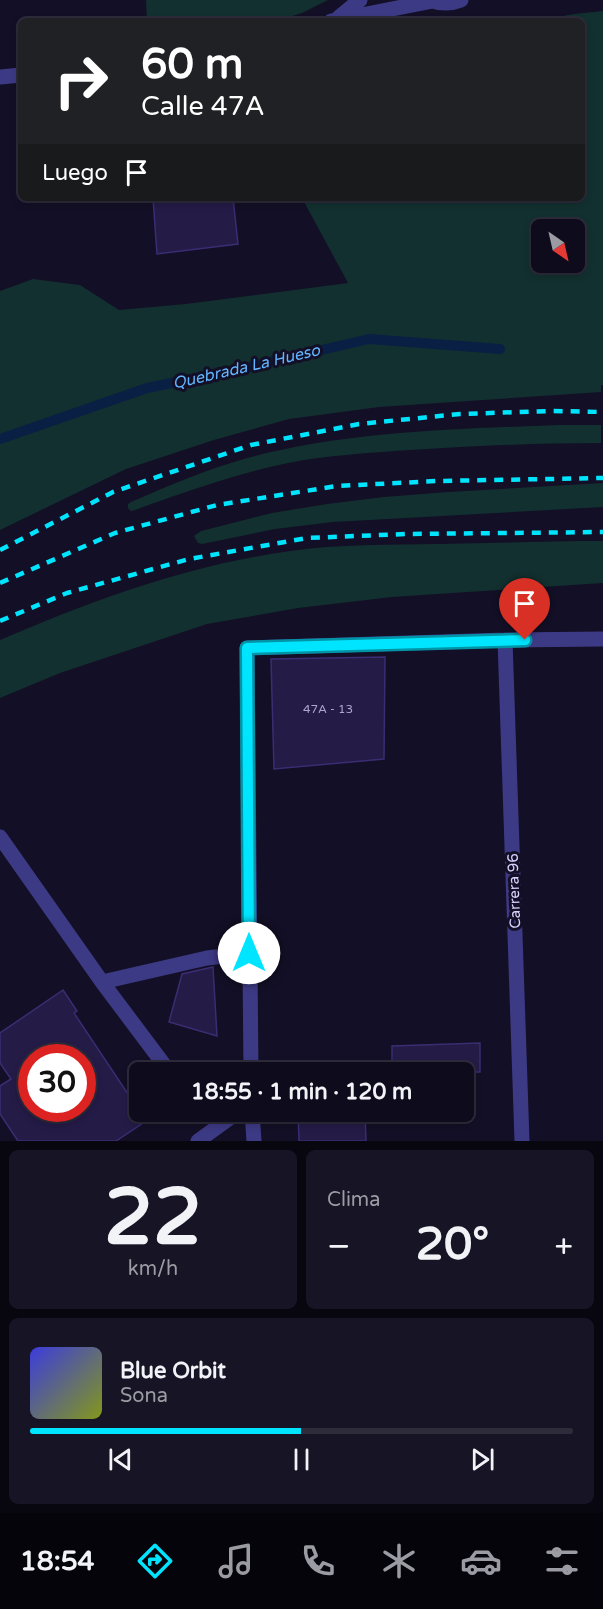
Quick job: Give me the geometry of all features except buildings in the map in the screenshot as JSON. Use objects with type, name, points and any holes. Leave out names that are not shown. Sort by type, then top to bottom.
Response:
[{"type":"street","points":[[336,18],[360,0]]},
{"type":"street","points":[[343,18],[432,1],[449,3],[461,0]]},
{"type":"street","points":[[0,77],[18,75]]},
{"type":"street","points":[[251,1062],[247,648],[603,639]]},
{"type":"street","name":"Carrera 96","points":[[506,640],[522,1141]]},
{"type":"street","points":[[0,837],[102,982],[162,1062]]},
{"type":"street","points":[[102,982],[207,958],[249,953]]},
{"type":"street","points":[[198,1141],[224,1122]]},
{"type":"street","points":[[253,1122],[254,1141]]},
{"type":"green space","points":[[146,0],[328,0],[286,18],[147,18]]},
{"type":"green space","points":[[603,11],[603,385],[601,385],[601,392],[379,407],[289,419],[214,440],[126,469],[0,530],[0,291],[33,279],[80,285],[119,310],[186,304],[348,283],[304,201],[585,201],[585,18],[552,18]]},
{"type":"green space","points":[[601,425],[601,443],[458,447],[318,458],[249,472],[135,510],[131,511],[128,508],[131,502],[175,483],[236,461],[289,448],[404,433]]},
{"type":"green space","points":[[603,483],[603,507],[333,522],[275,529],[202,544],[198,543],[194,536],[201,531],[272,513],[327,504],[448,492]]},
{"type":"green space","points":[[603,541],[603,583],[392,597],[298,608],[207,624],[60,673],[0,698],[0,640],[106,598],[215,565],[252,557],[327,547]]},
{"type":"waterway","name":"Quebrada La Hueso","points":[[0,439],[147,388],[369,339],[500,349]]},
{"type":"railway","points":[[0,550],[113,492],[251,445],[359,424],[460,414],[603,412]]},
{"type":"railway","points":[[0,583],[115,533],[217,505],[337,486],[437,481],[603,478]]},
{"type":"railway","points":[[0,621],[67,593],[189,559],[307,538],[406,534],[603,532]]},
{"type":"route","points":[[249,953],[247,648],[525,640]]}]
